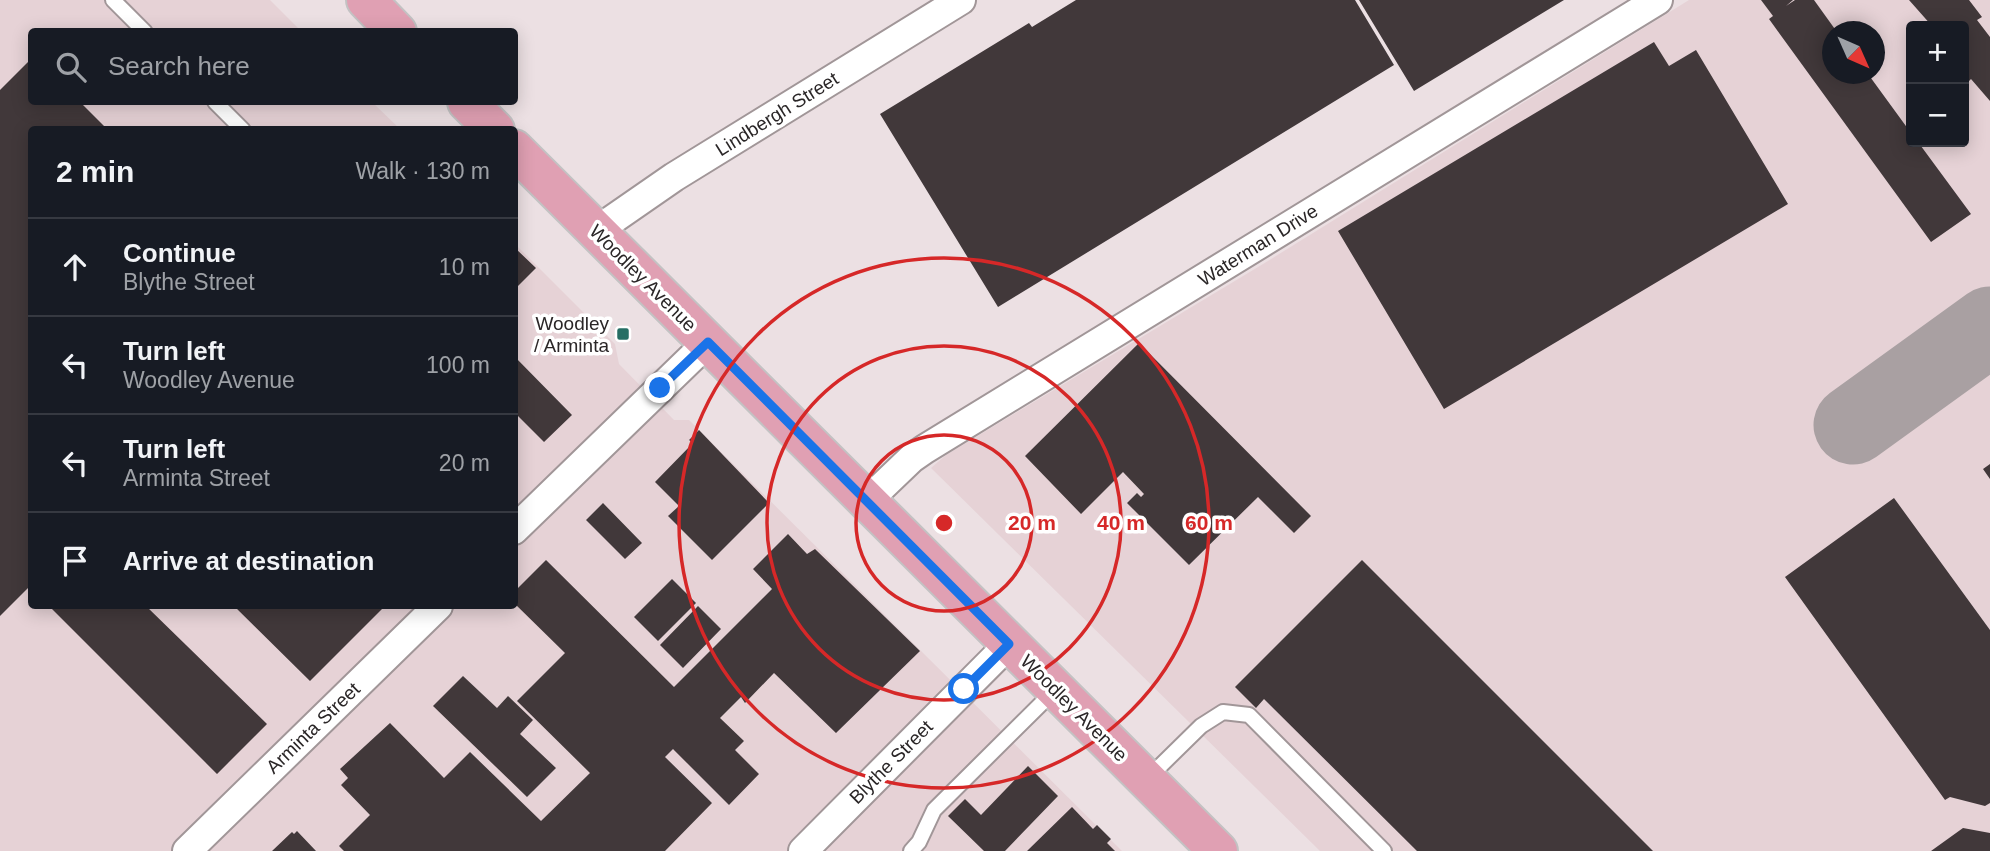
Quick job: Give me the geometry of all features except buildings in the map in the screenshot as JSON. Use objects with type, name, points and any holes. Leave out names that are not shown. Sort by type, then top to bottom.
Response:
[{"type":"main road","points":[[366,0],[393,28]]},
{"type":"main road","points":[[470,105],[491,126]]},
{"type":"main road","name":"Woodley Avenue","points":[[518,153],[1218,851]]},
{"type":"street","name":"Lindbergh Street","points":[[596,231],[674,177],[961,0]]},
{"type":"street","name":"Waterman Drive","points":[[867,501],[919,454],[1658,0]]},
{"type":"street","points":[[518,526],[708,342]]},
{"type":"street","name":"Arminta Street","points":[[187,851],[435,609]]},
{"type":"street","name":"Blythe Street","points":[[803,851],[1009,644]]},
{"type":"lane","points":[[113,0],[141,28]]},
{"type":"lane","points":[[218,105],[239,126]]},
{"type":"lane","points":[[911,851],[919,842],[934,810],[1055,690]]},
{"type":"lane","points":[[1146,779],[1201,726],[1223,712],[1249,715],[1384,851]]},
{"type":"shaded area","points":[[0,0],[270,0],[298,28],[28,28],[28,105],[375,105],[397,126],[28,126],[28,609],[518,609],[518,247],[615,344],[619,364],[674,420],[689,420],[1122,851],[0,851]]},
{"type":"shaded area","points":[[1689,0],[1990,0],[1990,851],[1320,851],[931,468],[946,455],[1263,264]]},
{"type":"taxiway","points":[[1853,425],[1990,326]]},
{"type":"place","name":"Woodley / Arminta","points":[[623,334]]},
{"type":"route","points":[[660,388],[708,342],[1009,644],[964,689]]}]
